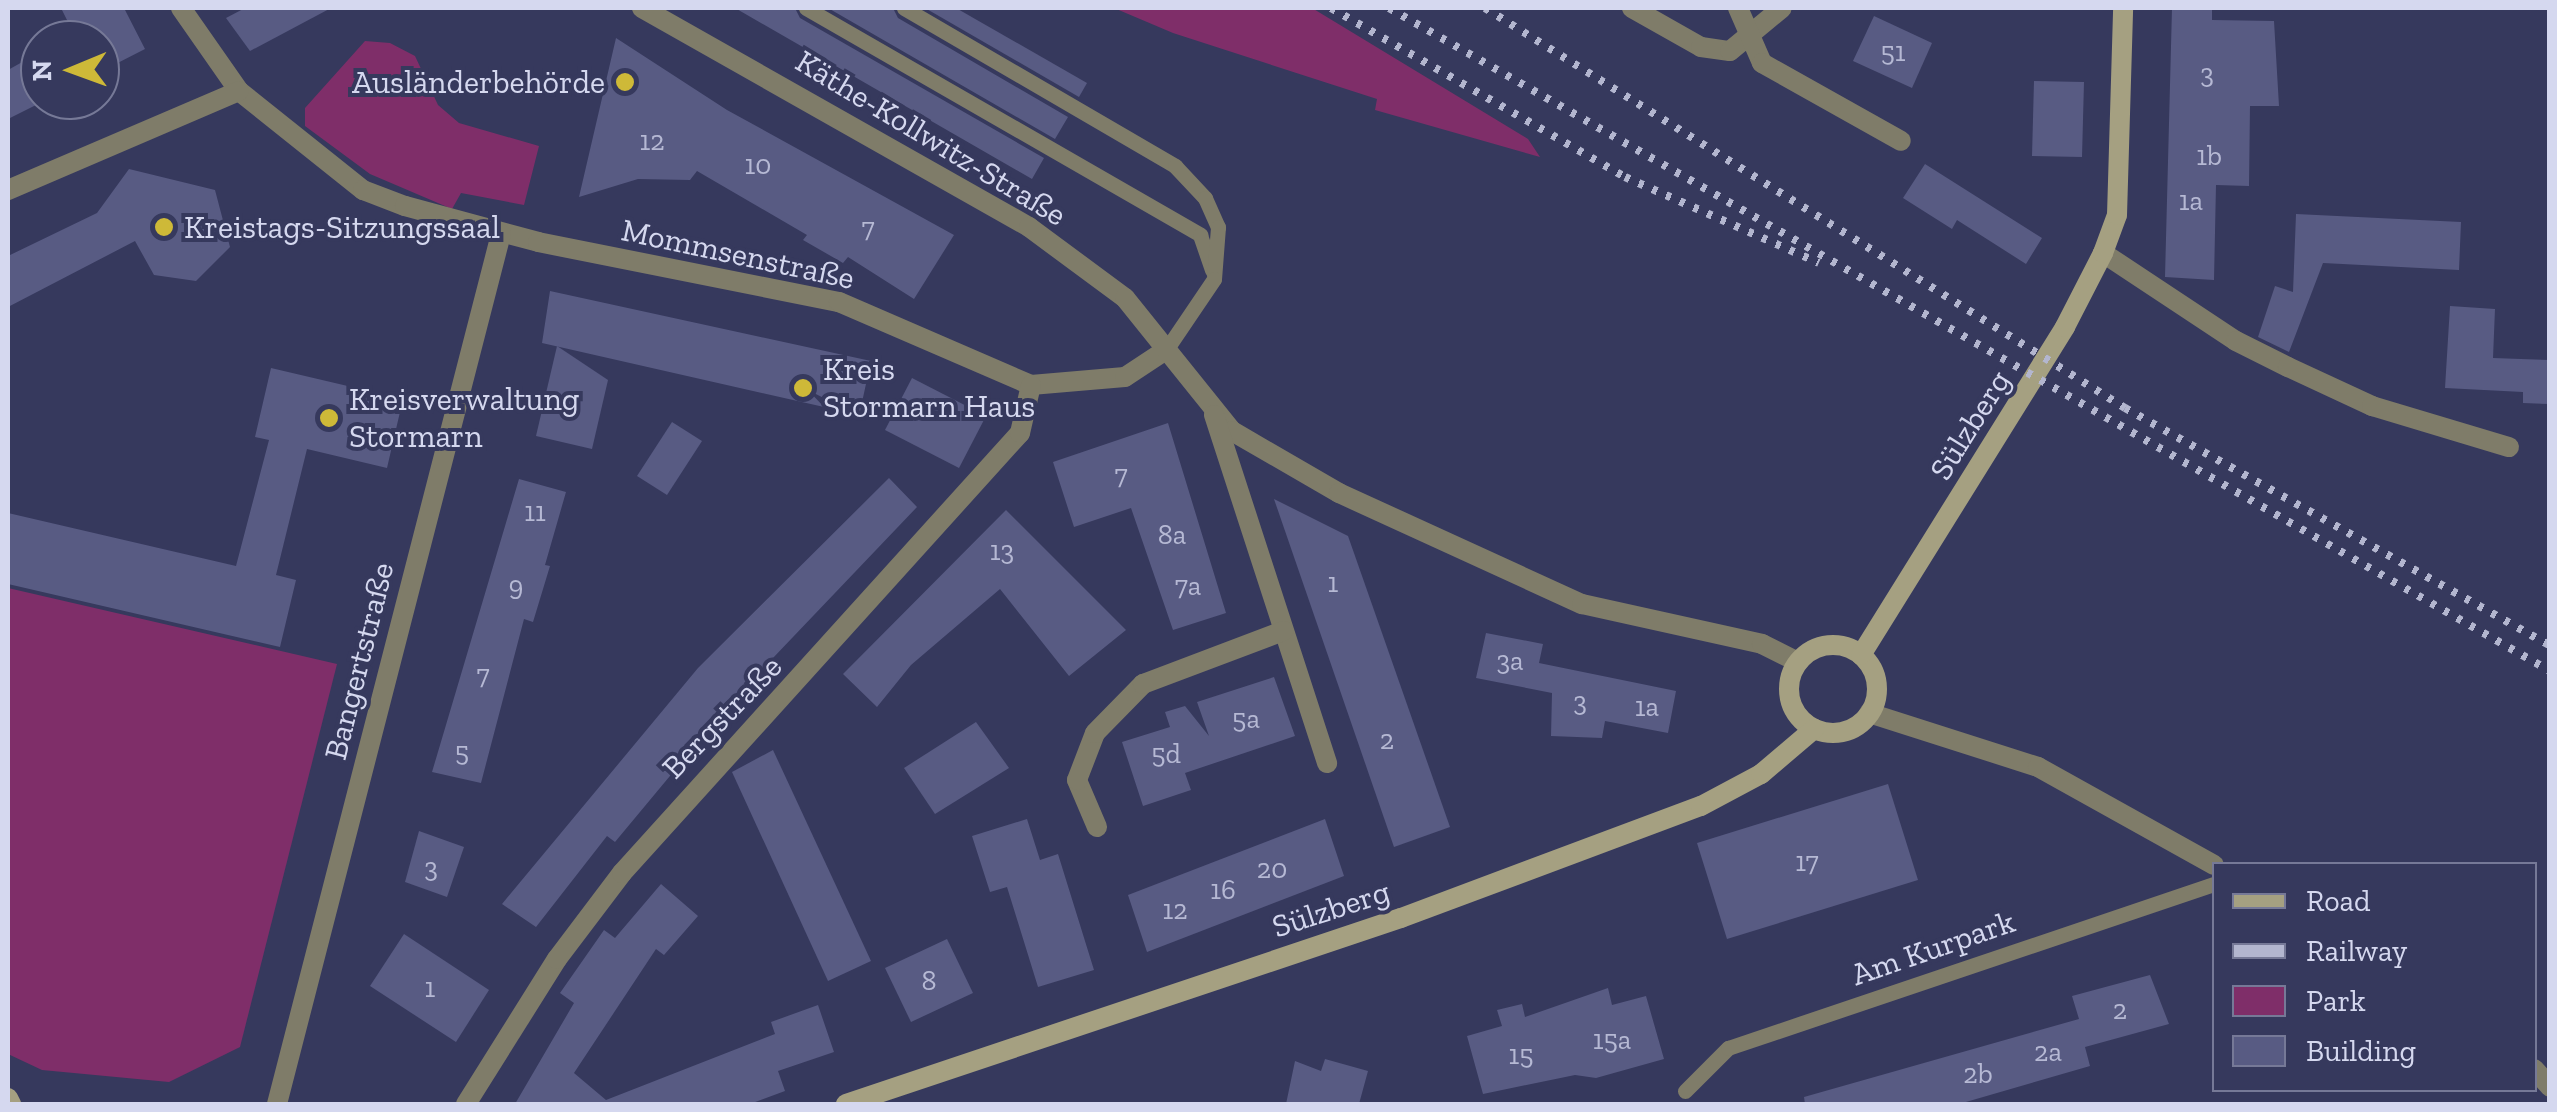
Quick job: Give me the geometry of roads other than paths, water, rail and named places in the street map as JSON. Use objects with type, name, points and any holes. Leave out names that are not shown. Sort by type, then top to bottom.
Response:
[{"type":"street","name":"Mommsenstraße","points":[[181,8],[239,91],[363,190],[501,234],[839,302],[1031,385],[1124,377],[1166,350]]},
{"type":"street","name":"Käthe-Kollwitz-Straße","points":[[642,8],[673,13],[1029,227],[1125,298],[1166,350]]},
{"type":"street","points":[[1632,8],[1700,47],[1730,51],[1782,8]]},
{"type":"street","points":[[1738,8],[1754,33],[1762,63],[1902,140]]},
{"type":"street","name":"Sülzberg","points":[[1861,655],[2066,327],[2103,253],[2117,215],[2123,8]]},
{"type":"street","points":[[8,190],[239,91]]},
{"type":"street","name":"Bangertstraße","points":[[277,1104],[501,234]]},
{"type":"street","points":[[2103,253],[2236,342],[2288,367],[2372,406],[2509,447]]},
{"type":"street","points":[[1166,350],[1213,413],[1327,763]]},
{"type":"street","name":"Bergstraße","points":[[466,1104],[556,959],[622,873],[1020,434],[1031,385]]},
{"type":"street","points":[[1213,413],[1339,494],[1442,545],[1582,604],[1762,644],[1798,662]]},
{"type":"street","points":[[1097,827],[1077,780],[1095,733],[1143,684],[1283,632]]},
{"type":"street","points":[[1814,729],[1790,700],[1798,662],[1821,646],[1861,655],[1875,676],[1869,714],[2038,767],[2212,863]]},
{"type":"street","name":"Sülzberg","points":[[846,1104],[1142,1000],[1401,918],[1701,806],[1762,774],[1814,729],[1838,733],[1869,714]]},
{"type":"lane","points":[[806,8],[1200,234],[1214,279]]},
{"type":"lane","points":[[904,8],[1175,166],[1206,198],[1218,227],[1214,279],[1166,350]]},
{"type":"lane","name":"Am Kurpark","points":[[1685,1090],[1728,1048],[2212,885]]},
{"type":"railway","points":[[1331,8],[1625,177],[1819,263]]},
{"type":"railway","points":[[1389,8],[2550,671]]},
{"type":"railway","points":[[1485,8],[2125,408],[2550,646]]},
{"type":"place","name":"Ausländerbehörde","points":[[625,82]]},
{"type":"place","name":"Kreistags-Sitzungssaal","points":[[164,227]]},
{"type":"place","name":"Kreis Stormarn Haus","points":[[803,388]]},
{"type":"place","name":"Kreisverwaltung Stormarn","points":[[329,418]]}]
